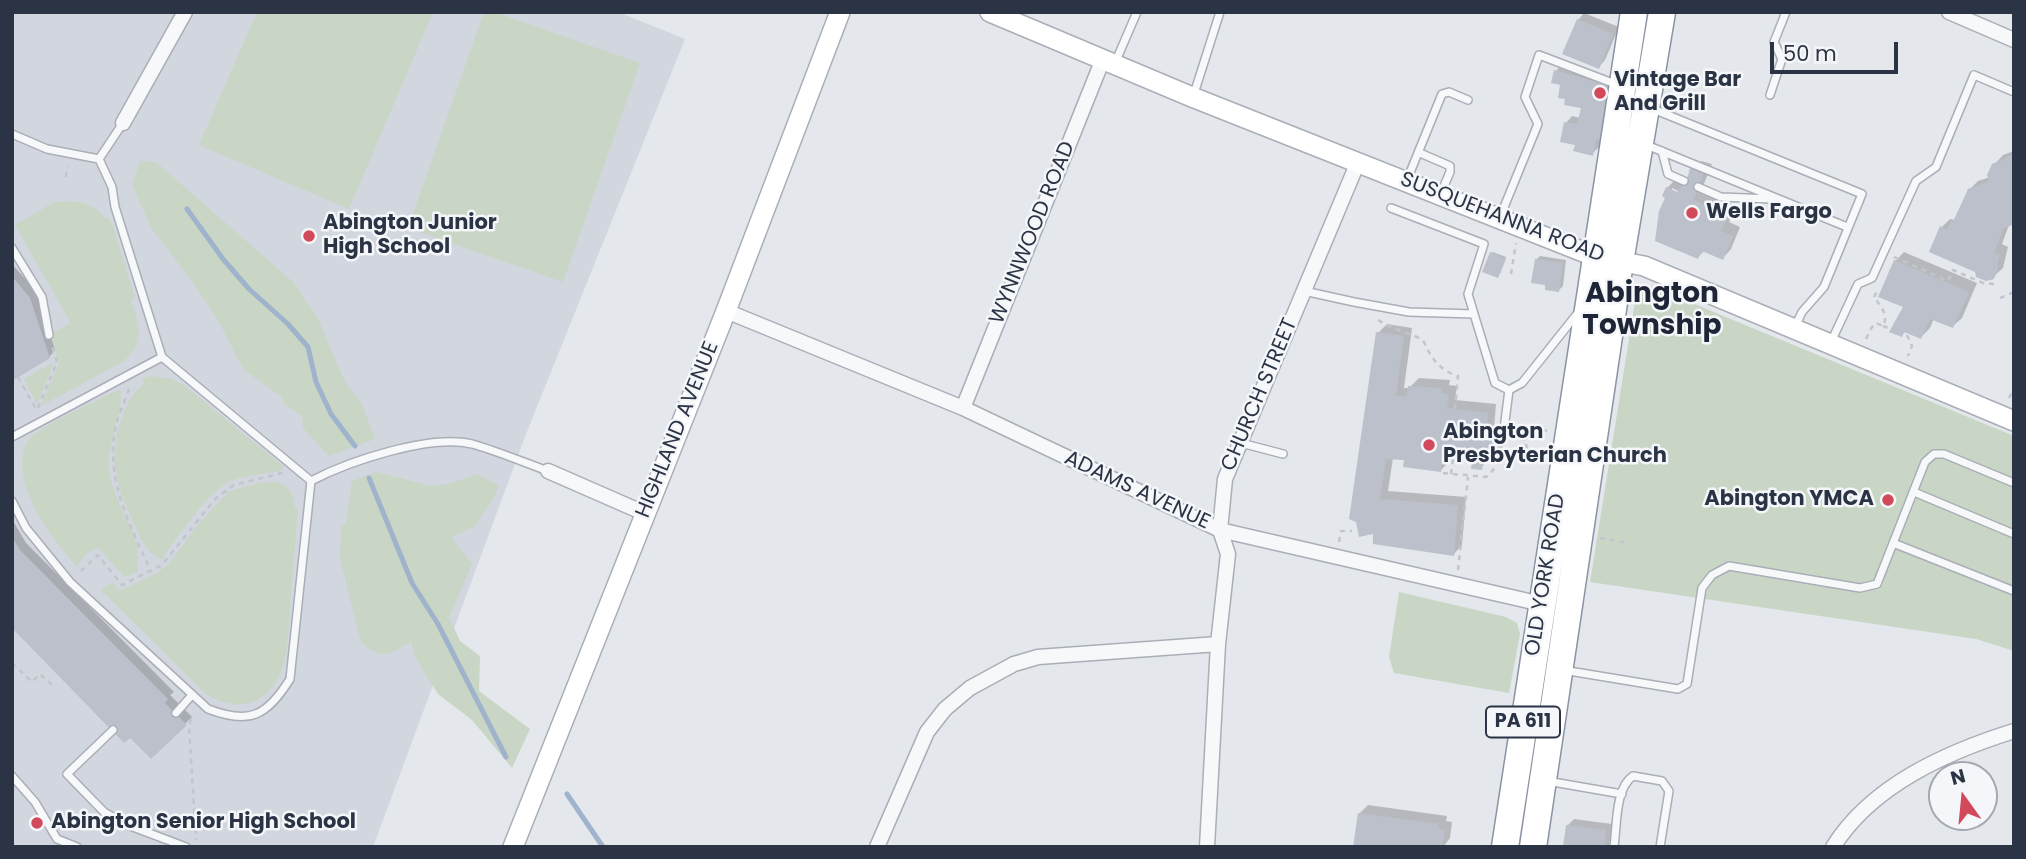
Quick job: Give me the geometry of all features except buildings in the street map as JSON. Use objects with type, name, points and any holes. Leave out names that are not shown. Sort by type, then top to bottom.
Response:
[{"type":"highway","name":"OLD YORK ROAD","points":[[1533,847],[1568,610],[1608,260],[1623,87],[1634,12]]},
{"type":"highway","name":"OLD YORK ROAD","points":[[1504,847],[1590,296],[1608,260],[1651,147],[1647,107],[1662,12]]},
{"type":"main road","name":"HIGHLAND AVENUE","points":[[513,847],[726,311],[840,12]]},
{"type":"main road","name":"SUSQUEHANNA ROAD","points":[[990,12],[1192,97],[1608,260],[1644,266],[1793,331],[2014,421]]},
{"type":"street","points":[[123,123],[185,12]]},
{"type":"street","points":[[1949,12],[2014,40]]},
{"type":"street","name":"WYNNWOOD ROAD","points":[[963,408],[1109,61]]},
{"type":"street","name":"CHURCH STREET","points":[[1207,847],[1218,644],[1228,554],[1220,530],[1225,480],[1358,162]]},
{"type":"street","name":"ADAMS AVENUE","points":[[726,311],[963,408],[1220,530],[1568,610]]},
{"type":"street","points":[[548,471],[644,513]]},
{"type":"street","points":[[877,847],[926,732],[945,709],[970,688],[1014,664],[1038,657],[1218,644]]},
{"type":"street","points":[[1833,847],[1866,806],[1887,791],[1941,759],[2014,731]]},
{"type":"lane","points":[[1109,61],[1137,12]]},
{"type":"lane","points":[[1192,97],[1220,12]]},
{"type":"lane","points":[[1770,95],[1782,59],[1774,42],[1786,12]]},
{"type":"lane","points":[[1500,217],[1538,124],[1525,97],[1539,55],[1623,87]]},
{"type":"lane","points":[[1829,345],[1858,284],[1872,278],[1916,181],[1936,167],[1974,75],[2014,92]]},
{"type":"lane","points":[[1406,181],[1420,153],[1442,94],[1449,92],[1468,100]]},
{"type":"lane","points":[[1647,107],[1862,194],[1824,287],[1802,312],[1793,331]]},
{"type":"lane","points":[[99,159],[123,123]]},
{"type":"lane","points":[[12,134],[47,149],[99,159]]},
{"type":"lane","points":[[1651,147],[1847,227]]},
{"type":"lane","points":[[1651,147],[1668,174],[1684,181]]},
{"type":"lane","points":[[1420,153],[1450,166],[1440,194]]},
{"type":"lane","points":[[99,159],[112,187],[162,357],[311,481]]},
{"type":"lane","points":[[1698,187],[1721,197],[1779,199]]},
{"type":"lane","points":[[1391,208],[1484,244],[1468,294],[1495,383],[1509,390]]},
{"type":"lane","points":[[12,248],[42,297],[49,335]]},
{"type":"lane","points":[[1303,290],[1409,312],[1474,314]]},
{"type":"lane","points":[[1509,390],[1522,383],[1590,296]]},
{"type":"lane","points":[[12,437],[162,357]]},
{"type":"lane","points":[[1504,429],[1509,390]]},
{"type":"lane","points":[[311,481],[330,471],[404,448],[438,443],[470,444],[548,471]]},
{"type":"lane","points":[[1241,443],[1283,454]]},
{"type":"lane","points":[[1559,669],[1678,689],[1688,684],[1702,588],[1712,575],[1729,566],[1860,588],[1877,584],[1926,462],[1934,454],[1944,454],[2014,483]]},
{"type":"lane","points":[[12,501],[26,527],[70,582],[192,695],[208,709],[231,718],[253,717],[277,701],[290,679],[311,481]]},
{"type":"lane","points":[[1914,492],[2014,534]]},
{"type":"lane","points":[[1894,542],[2014,591]]},
{"type":"lane","points":[[176,713],[192,695]]},
{"type":"lane","points":[[113,730],[67,774],[104,812],[125,824],[186,847]]},
{"type":"lane","points":[[12,776],[35,802],[57,839],[77,847]]},
{"type":"lane","points":[[1614,847],[1625,781],[1633,776],[1662,781],[1669,791],[1660,847]]},
{"type":"lane","points":[[1543,780],[1622,794]]},
{"type":"path","points":[[66,177],[67,162]]},
{"type":"path","points":[[1511,274],[1516,243]]},
{"type":"path","points":[[1892,256],[1948,281],[1953,270],[1983,283],[1996,284]]},
{"type":"path","points":[[1873,288],[1874,297],[1884,310],[1886,320],[1883,326]]},
{"type":"path","points":[[2000,298],[2014,292]]},
{"type":"path","points":[[1866,339],[1876,323],[1891,329]]},
{"type":"path","points":[[18,377],[37,411],[57,362],[49,335]]},
{"type":"path","points":[[1907,335],[1912,346],[1908,356]]},
{"type":"path","points":[[1423,340],[1430,355],[1444,372],[1458,376],[1455,409]]},
{"type":"path","points":[[130,386],[116,425],[113,472],[117,494],[151,572]]},
{"type":"path","points":[[2010,398],[2014,388]]},
{"type":"path","points":[[1525,440],[1537,429],[1555,432]]},
{"type":"path","points":[[1443,473],[1486,477],[1496,469],[1501,456],[1503,437],[1525,440]]},
{"type":"path","points":[[1525,440],[1527,449],[1534,456],[1551,457]]},
{"type":"path","points":[[1451,474],[1453,459]]},
{"type":"path","points":[[81,571],[98,555],[122,586],[151,572],[162,565],[215,499],[234,485],[285,472]]},
{"type":"path","points":[[1458,573],[1468,477]]},
{"type":"path","points":[[1338,545],[1341,531],[1352,531]]},
{"type":"path","points":[[1598,538],[1629,543]]},
{"type":"path","points":[[12,663],[32,682],[40,674],[52,685]]},
{"type":"path","points":[[191,719],[189,727],[197,847]]},
{"type":"shaded area","name":"Abington Junior High School","points":[[12,12],[618,12],[685,39],[526,434],[373,847],[12,847]]},
{"type":"green space","points":[[257,12],[433,12],[349,209],[199,145]]},
{"type":"green space","points":[[484,12],[494,12],[640,63],[563,282],[408,228]]},
{"type":"green space","points":[[140,161],[156,162],[293,282],[318,319],[345,382],[362,404],[375,439],[329,456],[303,428],[302,416],[284,404],[283,398],[243,369],[219,322],[152,229],[132,185]]},
{"type":"green space","points":[[63,201],[87,204],[97,209],[105,218],[108,217],[135,298],[131,300],[139,333],[136,347],[124,361],[41,406],[59,363],[50,334],[71,323],[15,225],[53,203]]},
{"type":"green space","name":"Abington YMCA","points":[[1646,284],[2014,436],[2014,651],[1976,639],[1590,582],[1637,289]]},
{"type":"green space","points":[[52,363],[53,365],[37,405],[24,379]]},
{"type":"green space","points":[[151,376],[172,379],[184,385],[284,467],[280,471],[242,477],[222,486],[195,513],[163,560],[148,550],[140,536],[121,493],[115,461],[117,437],[124,412],[129,401],[144,383],[143,378]]},
{"type":"green space","points":[[120,389],[120,406],[109,469],[114,489],[134,535],[138,555],[138,572],[124,577],[98,547],[86,554],[77,566],[54,539],[32,503],[22,466],[24,450],[33,435],[64,416]]},
{"type":"green space","points":[[377,472],[431,486],[449,484],[478,474],[499,486],[474,527],[451,537],[472,564],[449,617],[460,641],[480,656],[479,691],[530,729],[512,768],[472,720],[438,694],[415,657],[411,641],[387,654],[376,652],[361,643],[340,558],[341,527],[346,523],[352,481]]},
{"type":"green space","points":[[277,482],[290,491],[298,509],[286,655],[276,683],[267,693],[248,703],[230,704],[207,695],[101,590],[113,582],[119,591],[155,574],[169,564],[197,526],[229,491],[258,483]]},
{"type":"green space","points":[[1399,592],[1506,617],[1517,623],[1520,634],[1509,693],[1394,673],[1389,657]]},
{"type":"waterway","points":[[187,209],[223,259],[249,289],[288,324],[308,347],[316,382],[331,414],[355,446]]},
{"type":"waterway","points":[[369,478],[412,583],[438,624],[506,757]]},
{"type":"waterway","points":[[567,794],[603,847]]},
{"type":"place","name":"Vintage Bar And Grill","points":[[1600,93]]},
{"type":"place","name":"Wells Fargo","points":[[1692,213]]},
{"type":"place","name":"Abington Junior High School","points":[[309,236]]},
{"type":"place","name":"Abington Presbyterian Church","points":[[1429,445]]},
{"type":"place","name":"Abington YMCA","points":[[1888,500]]},
{"type":"place","name":"Abington Senior High School","points":[[37,823]]},
{"type":"district","name":"Abington Township","points":[[1652,311]]}]
